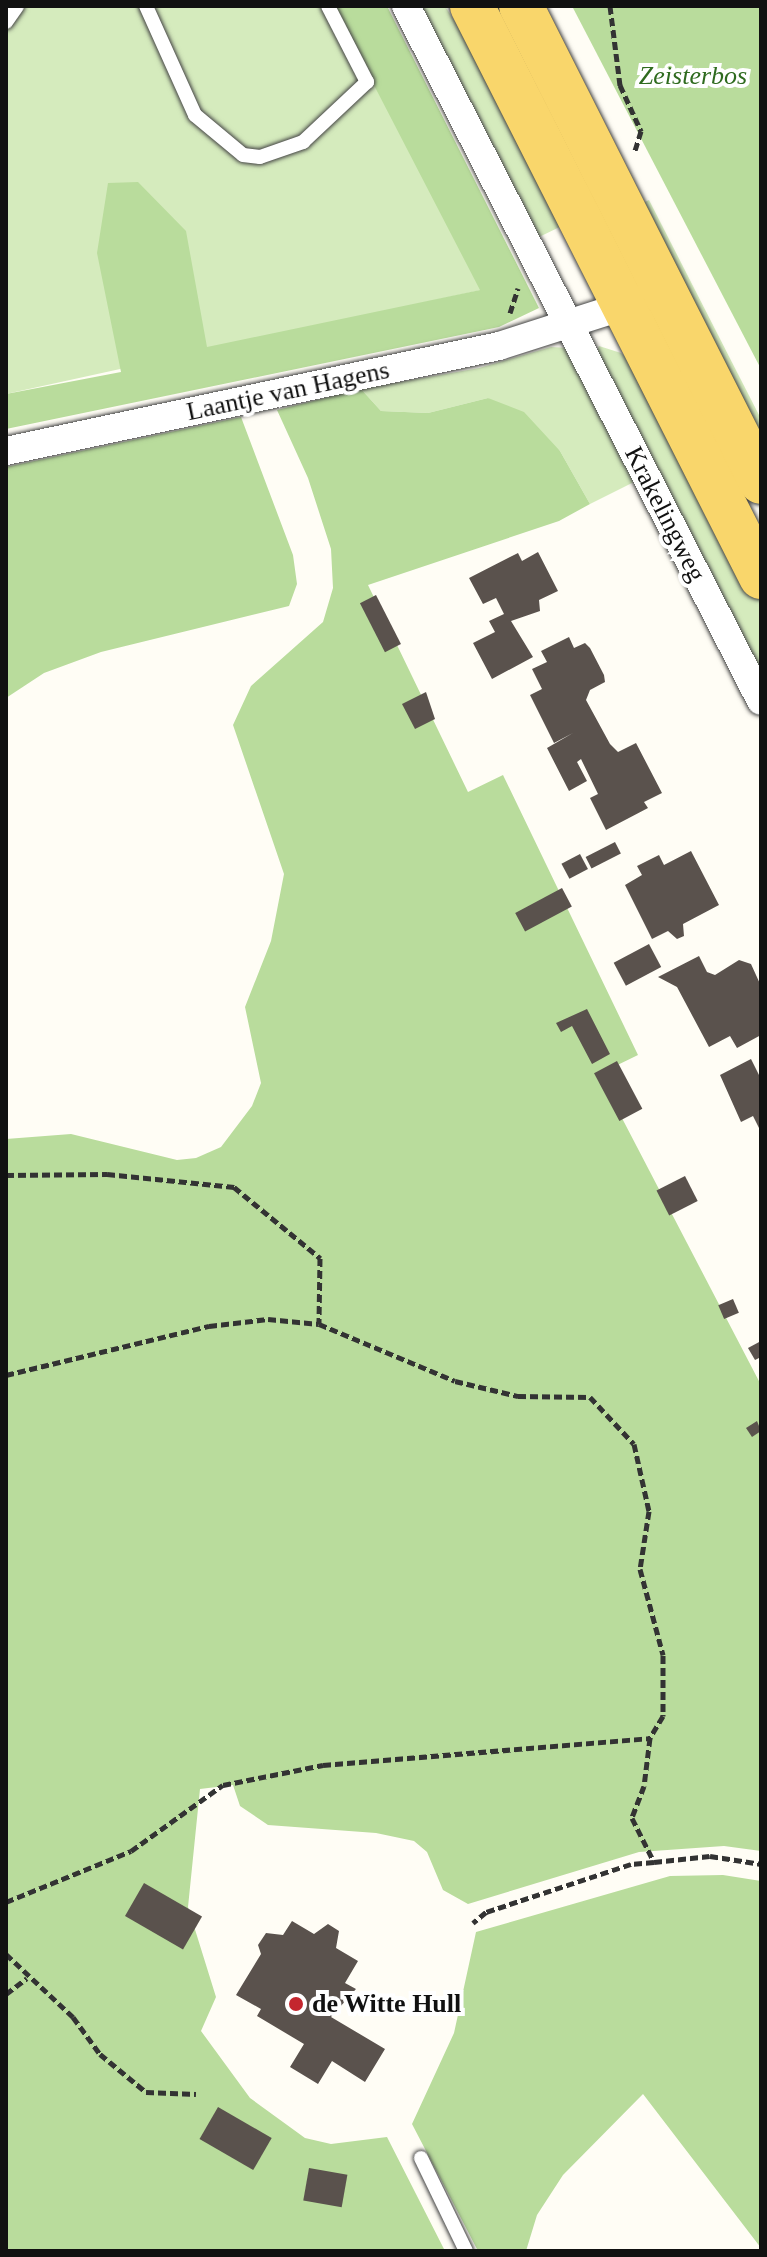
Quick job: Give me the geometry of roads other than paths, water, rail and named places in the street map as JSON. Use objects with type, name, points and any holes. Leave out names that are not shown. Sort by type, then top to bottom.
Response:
[{"type":"main road","points":[[472,6],[621,308],[761,577]]},
{"type":"main road","points":[[521,6],[662,292],[761,482]]},
{"type":"street","name":"Krakelingweg","points":[[406,6],[761,701]]},
{"type":"street","points":[[570,327],[662,292]]},
{"type":"street","name":"Laantje van Hagens","points":[[6,451],[499,346],[570,327]]},
{"type":"lane","points":[[6,22],[17,6]]},
{"type":"lane","points":[[146,6],[195,115],[243,155],[260,157],[303,142],[367,82],[328,6]]},
{"type":"lane","points":[[421,2158],[466,2251]]},
{"type":"place","name":"de Witte Hull","points":[[296,2004]]},
{"type":"park label","name":"Zeisterbos","points":[[693,76]]}]
